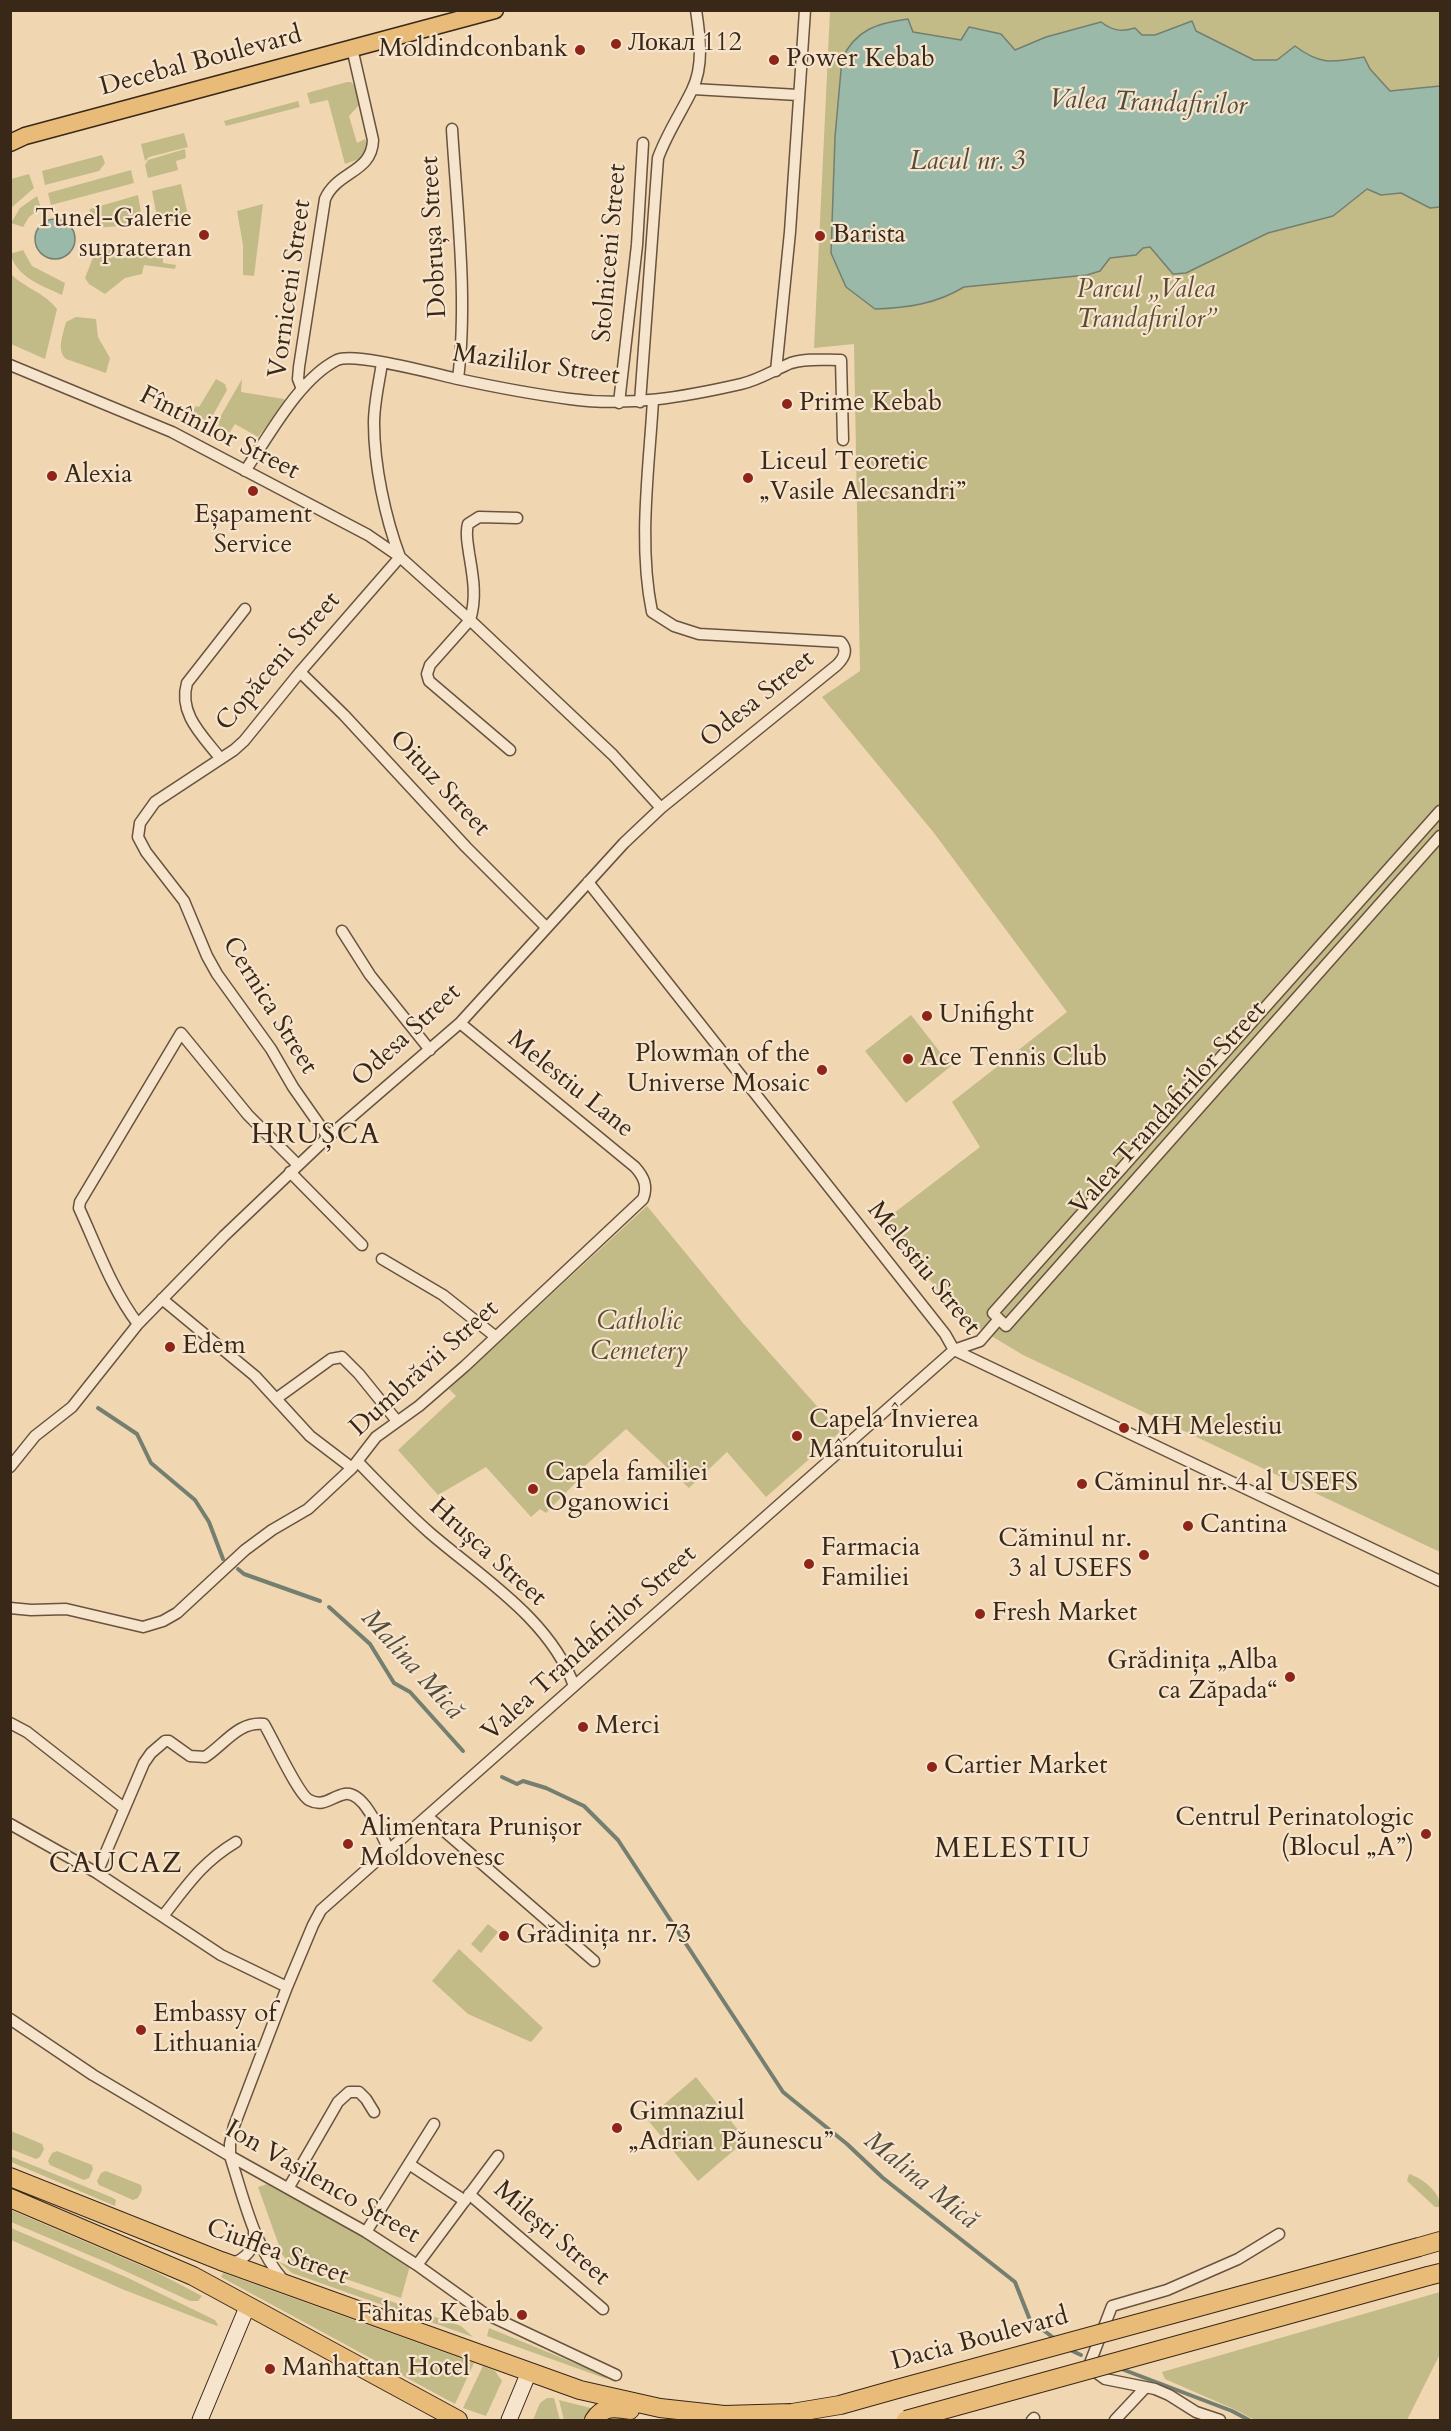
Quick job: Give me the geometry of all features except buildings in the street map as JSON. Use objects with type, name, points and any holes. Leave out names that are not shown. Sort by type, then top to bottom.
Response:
[{"type":"highway","name":"Ciuflea Street","points":[[10,2177],[230,2265],[529,2372]]},
{"type":"highway","name":"Ciuflea Street","points":[[10,2198],[168,2265],[248,2305],[458,2421]]},
{"type":"highway","name":"Dacia Boulevard","points":[[529,2372],[580,2390],[660,2408],[723,2415],[792,2413],[840,2405],[1440,2241]]},
{"type":"highway","points":[[904,2420],[1434,2274]]},
{"type":"highway","points":[[594,2421],[600,2412],[608,2408],[619,2408],[704,2421]]},
{"type":"highway","points":[[772,2421],[792,2413]]},
{"type":"main road","name":"Decebal Boulevard","points":[[15,139],[495,10]]},
{"type":"street","points":[[640,402],[658,158],[664,140],[693,89],[700,49],[696,10]]},
{"type":"street","points":[[776,371],[790,232],[805,10]]},
{"type":"street","name":"Vorniceni Street","points":[[244,471],[302,389],[298,379],[299,367],[325,199],[335,183],[365,164],[373,150],[373,140],[351,48]]},
{"type":"street","points":[[693,89],[798,95]]},
{"type":"street","name":"Dobrușa Street","points":[[452,129],[463,322],[458,379]]},
{"type":"street","name":"Stolniceni Street","points":[[619,403],[637,245],[643,143]]},
{"type":"street","name":"Mazililor Street","points":[[302,389],[339,360],[349,358],[555,397],[619,403],[640,402],[741,384],[801,361],[841,360],[843,440]]},
{"type":"street","points":[[382,363],[374,421],[375,438],[387,512],[400,557]]},
{"type":"street","name":"Fîntînilor Street","points":[[10,365],[162,428],[356,528],[400,557],[613,755],[661,808]]},
{"type":"street","name":"Odesa Street","points":[[10,1467],[35,1436],[72,1407],[138,1324],[162,1299],[294,1168],[460,1023],[624,843],[661,808],[837,665],[845,651],[841,642],[699,634],[674,626],[652,612],[646,552],[652,400]]},
{"type":"street","points":[[510,750],[429,681],[427,674],[430,665],[470,620],[475,591],[466,535],[468,524],[479,517],[517,518]]},
{"type":"street","name":"Copăceni Street","points":[[138,837],[140,823],[155,802],[244,741],[300,672],[400,557]]},
{"type":"street","points":[[220,758],[189,717],[185,689],[187,683],[244,609]]},
{"type":"street","name":"Oituz Street","points":[[300,672],[344,715],[466,848],[546,927]]},
{"type":"street","name":"Valea Trandafirilor Street","points":[[1440,811],[993,1313],[1006,1326],[1440,836]]},
{"type":"street","name":"Cernica Street","points":[[138,837],[146,852],[184,901],[207,956],[218,974],[271,1049],[293,1087],[328,1137]]},
{"type":"street","name":"Melestiu Street","points":[[588,882],[945,1334],[954,1350],[1440,1581]]},
{"type":"street","points":[[1359,903],[1372,915]]},
{"type":"street","points":[[342,931],[370,975],[430,1050]]},
{"type":"street","name":"Melestiu Lane","points":[[460,1023],[635,1167],[646,1187]]},
{"type":"street","points":[[138,1324],[123,1302],[79,1208],[80,1202],[182,1033],[248,1115],[363,1245]]},
{"type":"street","name":"Dumbrăvii Street","points":[[10,1608],[31,1611],[66,1609],[143,1627],[163,1621],[177,1613],[261,1537],[308,1509],[355,1465],[376,1437],[435,1393],[638,1204],[643,1199],[646,1187]]},
{"type":"street","points":[[382,1259],[452,1302],[496,1337]]},
{"type":"street","name":"Hrușca Street","points":[[162,1299],[255,1376],[278,1398],[310,1436],[355,1465],[503,1593],[559,1655],[574,1686]]},
{"type":"street","name":"Valea Trandafirilor Street","points":[[230,2156],[234,2126],[287,1987],[321,1910],[954,1350],[980,1341],[999,1319]]},
{"type":"street","points":[[278,1398],[331,1359],[342,1357],[359,1374],[397,1422]]},
{"type":"street","points":[[10,1723],[27,1732],[124,1808]]},
{"type":"street","points":[[97,1873],[144,1763],[156,1748],[165,1741],[172,1743],[190,1756],[201,1758],[237,1732],[256,1723],[264,1724],[302,1794],[316,1803],[329,1801],[345,1794],[352,1795],[373,1818],[389,1850]]},
{"type":"street","points":[[427,1816],[594,1961]]},
{"type":"street","points":[[10,1824],[97,1873],[221,1955],[287,1987]]},
{"type":"street","points":[[163,1916],[195,1873],[236,1842]]},
{"type":"street","name":"Ion Vasilenco Street","points":[[10,2019],[93,2075],[230,2156],[366,2232],[484,2313],[616,2375]]},
{"type":"street","points":[[289,2187],[338,2102],[345,2094],[359,2092],[374,2112]]},
{"type":"street","points":[[366,2232],[434,2124]]},
{"type":"street","points":[[230,2156],[254,2228],[267,2257],[286,2284]]},
{"type":"street","name":"Milești Street","points":[[417,2265],[498,2156]]},
{"type":"street","name":"Milești Street","points":[[409,2164],[467,2198],[603,2309]]},
{"type":"street","points":[[230,2265],[241,2261],[251,2251],[254,2228]]},
{"type":"street","points":[[1220,2421],[1195,2416],[1169,2395],[1105,2379],[1095,2371],[1090,2363],[1112,2306],[1167,2290],[1238,2259],[1279,2234]]},
{"type":"street","points":[[200,2421],[248,2305]]},
{"type":"street","points":[[508,2421],[529,2372]]},
{"type":"street","points":[[1115,2421],[1145,2388]]},
{"type":"green space","name":"Parcul „Valea Trandafirilor”","points":[[830,11],[1440,11],[1440,1552],[1023,1355],[963,1319],[881,1223],[980,1147],[952,1102],[1067,1012],[934,833],[822,697],[860,671],[854,344],[814,348]]},
{"type":"green space","points":[[347,82],[354,85],[359,105],[349,116],[357,143],[365,139],[368,147],[362,158],[345,164],[328,100],[310,104],[307,93]]},
{"type":"green space","points":[[298,101],[300,107],[226,126],[224,121]]},
{"type":"green space","points":[[184,133],[188,147],[149,157],[145,161],[141,144]]},
{"type":"green space","points":[[185,149],[186,158],[176,161],[178,170],[148,178],[145,165],[148,160]]},
{"type":"green space","points":[[102,155],[105,163],[99,171],[45,185],[42,171]]},
{"type":"green space","points":[[131,170],[134,183],[51,205],[48,193]]},
{"type":"green space","points":[[29,174],[34,188],[11,208],[11,179]]},
{"type":"green space","points":[[181,184],[189,220],[158,222],[152,191]]},
{"type":"green space","points":[[138,195],[143,224],[96,228],[89,213],[90,209]]},
{"type":"green space","points":[[37,196],[41,208],[29,217],[23,227],[11,223],[20,208]]},
{"type":"green space","points":[[263,204],[254,276],[243,275],[243,245],[237,211]]},
{"type":"green space","points":[[101,249],[163,257],[163,263],[176,265],[175,269],[144,265],[142,274],[125,278],[105,294],[89,284],[85,278],[94,255]]},
{"type":"green space","points":[[23,250],[32,266],[65,283],[62,295],[24,275],[10,254]]},
{"type":"green space","points":[[10,273],[21,283],[46,298],[57,309],[45,359],[11,344]]},
{"type":"green space","points":[[76,317],[96,319],[98,337],[110,358],[106,373],[66,359],[63,355],[61,342],[66,322]]},
{"type":"green space","points":[[216,379],[225,384],[227,390],[213,415],[205,420],[190,415],[196,406],[199,407]]},
{"type":"green space","points":[[242,379],[241,392],[284,399],[286,402],[258,437],[235,424],[228,435],[219,427],[219,419]]},
{"type":"green space","name":"Ace Tennis Club","points":[[911,1015],[951,1066],[906,1103],[865,1051]]},
{"type":"green space","name":"Catholic Cemetery","points":[[647,1206],[743,1323],[840,1432],[766,1497],[727,1452],[689,1488],[626,1429],[576,1474],[579,1479],[546,1513],[540,1509],[531,1517],[486,1467],[438,1495],[398,1450],[456,1396],[449,1389]]},
{"type":"green space","points":[[488,1924],[498,1932],[481,1953],[471,1944]]},
{"type":"green space","points":[[459,1949],[543,2028],[531,2042],[468,2014],[432,1981]]},
{"type":"green space","points":[[696,2077],[746,2140],[698,2181],[647,2119]]},
{"type":"green space","points":[[11,2131],[42,2144],[44,2149],[40,2157],[36,2159],[11,2149]]},
{"type":"green space","points":[[57,2151],[92,2165],[93,2169],[89,2178],[84,2180],[50,2165],[48,2161],[52,2153]]},
{"type":"green space","points":[[10,2156],[111,2197],[116,2200],[115,2206],[11,2162]]},
{"type":"green space","points":[[106,2171],[141,2185],[142,2190],[138,2198],[133,2200],[99,2185],[97,2181],[101,2173]]},
{"type":"green space","points":[[1409,2174],[1430,2186],[1437,2196],[1440,2207],[1435,2207],[1407,2181]]},
{"type":"green space","points":[[267,2184],[411,2262],[401,2298],[285,2258],[258,2187]]},
{"type":"green space","points":[[11,2210],[156,2272],[202,2296],[198,2301],[190,2301],[11,2222]]},
{"type":"green space","points":[[11,2228],[126,2277],[215,2320],[218,2325],[122,2289],[11,2240]]},
{"type":"green space","points":[[279,2262],[461,2326],[473,2337],[292,2273]]},
{"type":"green space","points":[[223,2273],[474,2363],[455,2404],[221,2277]]},
{"type":"green space","points":[[1440,2292],[1440,2354],[1407,2420],[1255,2420],[1165,2379],[1162,2372]]},
{"type":"green space","points":[[489,2328],[606,2376],[607,2379],[487,2336]]},
{"type":"green space","points":[[483,2366],[495,2371],[502,2381],[486,2416],[463,2408]]},
{"type":"green space","points":[[547,2398],[554,2398],[560,2420],[533,2420],[540,2403]]},
{"type":"green space","points":[[559,2400],[634,2419],[643,2420],[564,2420]]},
{"type":"water","name":"Lacul nr. 3","points":[[908,19],[913,32],[961,40],[969,27],[1001,34],[1015,50],[1046,37],[1101,22],[1117,30],[1135,28],[1142,35],[1155,35],[1192,21],[1196,31],[1254,60],[1277,60],[1295,46],[1320,60],[1364,57],[1370,69],[1390,91],[1440,86],[1440,207],[1430,208],[1401,193],[1381,195],[1367,189],[1333,216],[1268,233],[1186,273],[1173,274],[1150,247],[1143,248],[1136,255],[1110,258],[1100,271],[1087,275],[964,287],[921,304],[875,309],[846,287],[831,253],[835,137],[842,59],[854,41],[869,29]]},
{"type":"water","points":[[55,219],[69,225],[75,239],[69,253],[55,259],[41,253],[35,239],[41,225]]},
{"type":"waterway","name":"Malina Mică","points":[[98,1408],[137,1434],[151,1463],[195,1500],[209,1522],[223,1559]]},
{"type":"waterway","name":"Malina Mică","points":[[238,1569],[244,1574],[320,1601]]},
{"type":"waterway","name":"Malina Mică","points":[[329,1607],[370,1644],[394,1683],[410,1692],[463,1751]]},
{"type":"waterway","name":"Malina Mică","points":[[502,1777],[517,1784],[523,1781],[546,1788],[584,1806],[618,1840],[783,2092],[847,2144],[883,2178],[1015,2282],[1030,2320],[1055,2339]]},
{"type":"waterway","name":"Malina Mică","points":[[1068,2349],[1081,2355]]},
{"type":"waterway","name":"Malina Mică","points":[[1119,2368],[1232,2411],[1249,2420]]},
{"type":"place","name":"Локал 112","points":[[616,44]]},
{"type":"place","name":"Moldindconbank","points":[[580,50]]},
{"type":"place","name":"Power Kebab","points":[[774,60]]},
{"type":"place","name":"Tunel-Galerie suprateran","points":[[204,235]]},
{"type":"place","name":"Barista","points":[[820,236]]},
{"type":"place","name":"Prime Kebab","points":[[787,404]]},
{"type":"place","name":"Alexia","points":[[52,476]]},
{"type":"place","name":"Liceul Teoretic „Vasile Alecsandri”","points":[[748,478]]},
{"type":"place","name":"Eșapament Service","points":[[253,491]]},
{"type":"place","name":"Unifight","points":[[927,1016]]},
{"type":"place","name":"Ace Tennis Club","points":[[908,1059]]},
{"type":"place","name":"Plowman of the Universe Mosaic","points":[[822,1070]]},
{"type":"place","name":"Edem","points":[[170,1347]]},
{"type":"place","name":"MH Melestiu","points":[[1124,1428]]},
{"type":"place","name":"Capela Învierea Mântuitorului","points":[[797,1436]]},
{"type":"place","name":"Căminul nr. 4 al USEFS","points":[[1082,1484]]},
{"type":"place","name":"Capela familiei Oganowici","points":[[533,1489]]},
{"type":"place","name":"Cantina","points":[[1188,1526]]},
{"type":"place","name":"Căminul nr. 3 al USEFS","points":[[1144,1555]]},
{"type":"place","name":"Farmacia Familiei","points":[[809,1564]]},
{"type":"place","name":"Fresh Market","points":[[980,1614]]},
{"type":"place","name":"Grădinița „Alba ca Zăpada“","points":[[1290,1677]]},
{"type":"place","name":"Merci","points":[[583,1727]]},
{"type":"place","name":"Cartier Market","points":[[932,1767]]},
{"type":"place","name":"Centrul Perinatologic (Blocul „A”)","points":[[1426,1834]]},
{"type":"place","name":"Alimentara Prunișor Moldovenesc","points":[[348,1844]]},
{"type":"place","name":"Grădinița nr. 73","points":[[504,1936]]},
{"type":"place","name":"Embassy of Lithuania","points":[[141,2030]]},
{"type":"place","name":"Gimnaziul „Adrian Păunescu”","points":[[617,2128]]},
{"type":"place","name":"Fahitas Kebab","points":[[522,2315]]},
{"type":"place","name":"Manhattan Hotel","points":[[270,2369]]},
{"type":"district","name":"HRUȘCA","points":[[316,1137]]},
{"type":"district","name":"MELESTIU","points":[[1013,1851]]},
{"type":"district","name":"CAUCAZ","points":[[116,1866]]},
{"type":"water label","name":"Valea Trandafirilor","points":[[1148,104]]}]
